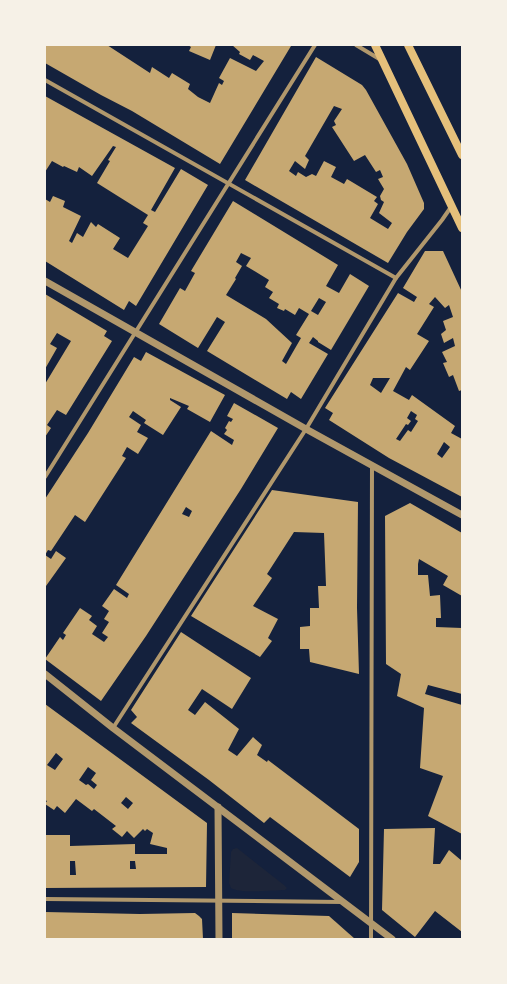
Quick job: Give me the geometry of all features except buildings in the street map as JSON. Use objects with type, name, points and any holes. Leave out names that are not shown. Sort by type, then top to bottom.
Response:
[{"type":"main road","points":[[375,45],[462,228]]},
{"type":"main road","points":[[408,45],[462,153]]},
{"type":"street","points":[[45,477],[315,45]]},
{"type":"street","points":[[356,45],[383,62]]},
{"type":"street","points":[[45,80],[396,278]]},
{"type":"street","points":[[113,728],[306,429],[396,278],[452,206]]},
{"type":"street","points":[[45,280],[306,429],[462,515]]},
{"type":"street","points":[[371,939],[372,465]]},
{"type":"street","points":[[45,674],[113,728],[392,939]]},
{"type":"street","points":[[218,807],[219,939]]},
{"type":"street","points":[[45,900],[344,902]]},
{"type":"shaded area","points":[[237,848],[287,888],[285,890],[242,891],[231,888],[229,883],[231,852],[233,849]]}]
